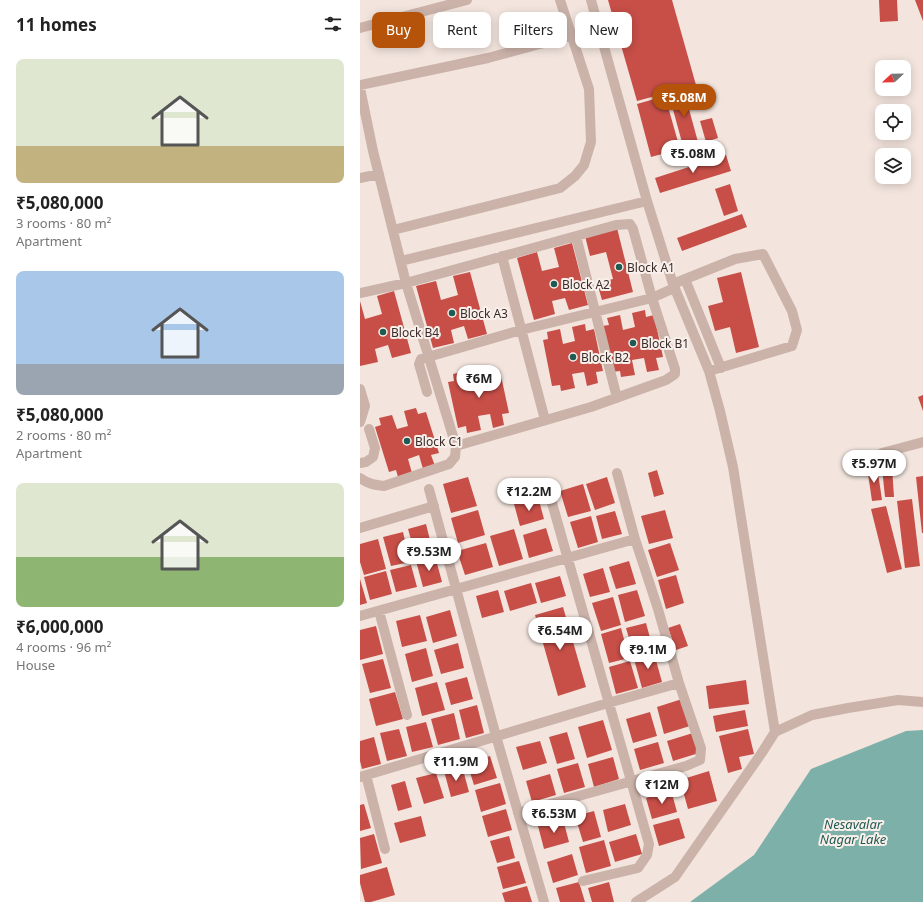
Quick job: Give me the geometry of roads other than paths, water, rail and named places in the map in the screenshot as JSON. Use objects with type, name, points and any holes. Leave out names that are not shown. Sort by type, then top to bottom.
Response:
[{"type":"street","points":[[360,28],[468,0]]},
{"type":"street","points":[[393,230],[560,188],[575,176],[584,165],[591,142],[588,89],[560,0]]},
{"type":"street","points":[[591,0],[594,12]]},
{"type":"street","points":[[360,85],[488,58],[575,34]]},
{"type":"street","points":[[605,48],[647,200],[674,286],[709,371],[720,411],[733,467],[775,732]]},
{"type":"street","points":[[360,88],[379,174],[406,283],[456,446],[455,457],[449,464],[384,486],[375,485],[360,478]]},
{"type":"street","points":[[360,178],[379,174]]},
{"type":"street","points":[[401,261],[647,200]]},
{"type":"street","points":[[360,293],[406,283],[616,224],[630,224],[633,229],[652,298],[673,362],[675,374],[666,380],[591,407],[456,446]]},
{"type":"street","points":[[579,235],[589,266]]},
{"type":"street","points":[[579,235],[595,312],[617,398]]},
{"type":"street","points":[[427,392],[419,364],[421,359],[521,330],[652,298],[685,279],[735,259],[763,254],[792,311],[797,330],[792,346],[709,371]]},
{"type":"street","points":[[502,256],[545,420]]},
{"type":"street","points":[[685,279],[721,368]]},
{"type":"street","points":[[360,390],[365,406],[360,422]]},
{"type":"street","points":[[360,463],[366,462],[373,457],[375,448],[369,429]]},
{"type":"street","points":[[882,453],[923,442]]},
{"type":"street","points":[[518,812],[631,782],[686,766],[700,760],[701,748],[679,683],[658,609],[635,539],[617,473]]},
{"type":"street","points":[[548,489],[649,844],[647,855],[638,868],[583,880]]},
{"type":"street","points":[[429,490],[496,736],[544,902]]},
{"type":"street","points":[[360,528],[434,506]]},
{"type":"street","points":[[360,616],[635,539]]},
{"type":"street","points":[[379,611],[407,715]]},
{"type":"street","points":[[385,849],[363,776],[608,702],[679,683]]},
{"type":"street","points":[[636,902],[675,876],[775,732],[812,716],[848,708],[898,700],[923,702]]},
{"type":"water","name":"Nesavalar Nagar Lake","points":[[923,730],[923,902],[690,902],[754,855],[811,769],[906,731]]},
{"type":"place","name":"Block A1","points":[[619,267]]},
{"type":"place","name":"Block A2","points":[[554,284]]},
{"type":"place","name":"Block A3","points":[[452,313]]},
{"type":"place","name":"Block B4","points":[[383,332]]},
{"type":"place","name":"Block B1","points":[[633,343]]},
{"type":"place","name":"Block B2","points":[[573,357]]},
{"type":"place","name":"Block C1","points":[[407,441]]}]
